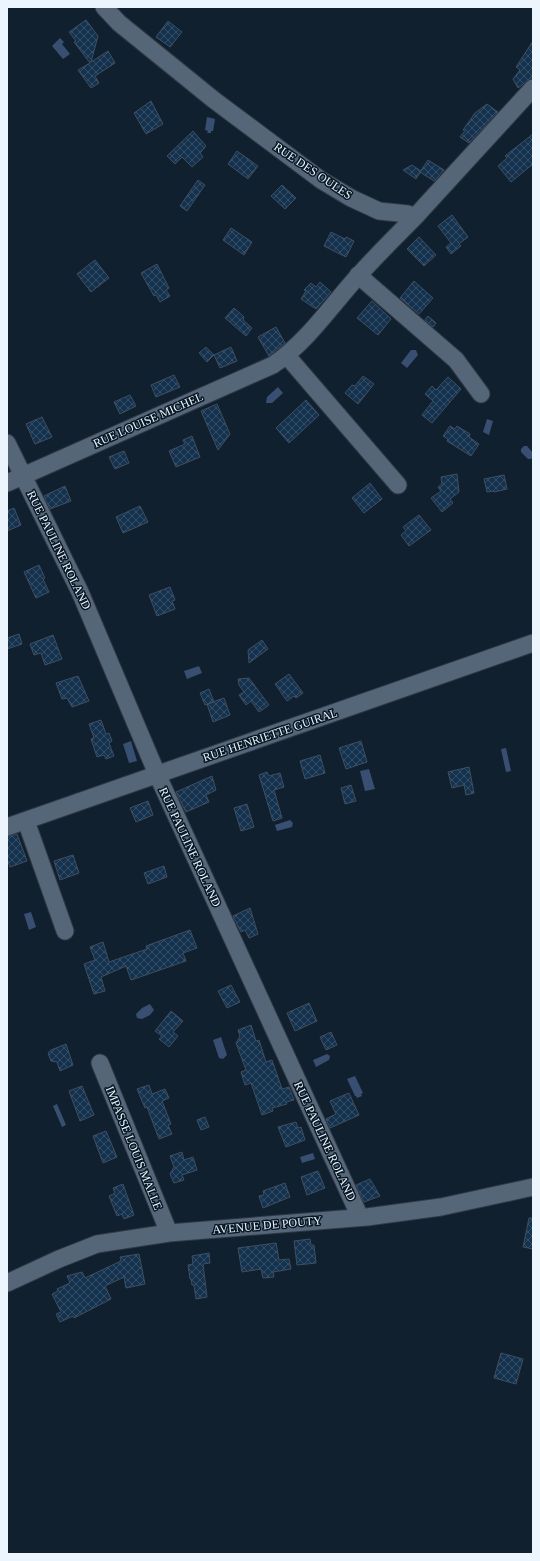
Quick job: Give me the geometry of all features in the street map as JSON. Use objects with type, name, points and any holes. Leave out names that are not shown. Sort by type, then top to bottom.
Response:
[{"type":"street","name":"RUE DES OULES","points":[[104,7],[119,23],[214,100],[322,180],[351,198],[379,211],[408,214],[414,218]]},
{"type":"street","points":[[414,218],[533,88]]},
{"type":"street","name":"RUE LOUISE MICHEL","points":[[7,483],[274,365],[287,356],[358,275],[414,218]]},
{"type":"street","points":[[358,275],[456,360],[481,394]]},
{"type":"street","points":[[287,356],[398,485]]},
{"type":"street","name":"RUE PAULINE ROLAND","points":[[7,443],[80,592],[157,774],[360,1217]]},
{"type":"street","name":"RUE HENRIETTE GUIRAL","points":[[7,827],[533,643]]},
{"type":"street","points":[[26,821],[65,931]]},
{"type":"street","name":"IMPASSE LOUIS MALLE","points":[[100,1063],[169,1233]]},
{"type":"street","name":"AVENUE DE POUTY","points":[[7,1283],[59,1259],[97,1244],[169,1233],[360,1217],[441,1207],[533,1187]]},
{"type":"water","points":[[60,38],[64,42],[62,44],[70,54],[63,59],[52,46]]},
{"type":"water","points":[[207,117],[215,119],[213,131],[211,131],[211,133],[207,133],[208,131],[205,130]]},
{"type":"water","points":[[411,350],[416,350],[418,355],[407,368],[401,363]]},
{"type":"water","points":[[278,387],[283,393],[272,403],[266,403],[267,397]]},
{"type":"water","points":[[487,419],[493,421],[489,435],[483,432]]},
{"type":"water","points":[[524,446],[527,446],[533,453],[533,457],[531,459],[528,459],[521,452],[521,449]]},
{"type":"water","points":[[199,666],[202,673],[187,679],[184,671]]},
{"type":"water","points":[[131,741],[137,761],[129,763],[123,744]]},
{"type":"water","points":[[506,748],[511,771],[506,772],[501,749]]},
{"type":"water","points":[[369,769],[375,789],[365,791],[360,771]]},
{"type":"water","points":[[290,820],[293,823],[292,827],[277,831],[275,825]]},
{"type":"water","points":[[31,912],[36,927],[29,930],[24,914]]},
{"type":"water","points":[[150,1004],[154,1010],[150,1015],[142,1019],[137,1018],[136,1014],[142,1008]]},
{"type":"water","points":[[221,1037],[227,1055],[223,1059],[219,1058],[213,1040]]},
{"type":"water","points":[[327,1054],[330,1056],[329,1060],[316,1067],[313,1060]]},
{"type":"water","points":[[355,1076],[363,1093],[361,1094],[362,1096],[357,1098],[347,1079]]},
{"type":"water","points":[[57,1104],[66,1125],[62,1127],[53,1106]]},
{"type":"water","points":[[313,1153],[315,1159],[302,1163],[300,1157]]},
{"type":"building","points":[[86,20],[98,36],[91,62],[108,51],[115,63],[95,76],[99,83],[91,88],[78,70],[90,63],[74,42],[76,41],[69,32]]},
{"type":"building","points":[[168,21],[182,32],[170,47],[156,37]]},
{"type":"building","points":[[533,41],[533,76],[518,88],[513,79],[520,70],[516,67]]},
{"type":"building","points":[[151,101],[163,124],[146,134],[134,113]]},
{"type":"building","points":[[487,104],[498,112],[469,143],[460,137],[465,131],[463,130],[475,113]]},
{"type":"building","points":[[193,131],[206,146],[200,153],[203,157],[192,167],[182,157],[175,164],[167,156]]},
{"type":"building","points":[[533,134],[533,164],[511,182],[498,166],[507,158],[505,156]]},
{"type":"building","points":[[237,151],[258,166],[248,179],[228,164]]},
{"type":"building","points":[[428,160],[444,170],[434,181],[420,172]]},
{"type":"building","points":[[412,165],[421,171],[416,179],[403,170]]},
{"type":"building","points":[[198,180],[205,185],[187,211],[180,206]]},
{"type":"building","points":[[282,185],[296,198],[285,209],[271,196]]},
{"type":"building","points":[[452,215],[468,237],[459,244],[461,246],[451,254],[446,247],[451,243],[438,226]]},
{"type":"building","points":[[231,228],[252,242],[244,255],[223,240]]},
{"type":"building","points":[[331,232],[345,239],[346,237],[354,241],[346,257],[324,246]]},
{"type":"building","points":[[419,237],[436,255],[424,266],[407,249]]},
{"type":"building","points":[[95,260],[109,278],[91,292],[77,274]]},
{"type":"building","points":[[157,264],[169,288],[166,290],[170,296],[160,302],[156,295],[154,296],[141,273]]},
{"type":"building","points":[[414,281],[433,298],[419,314],[400,298]]},
{"type":"building","points":[[320,282],[331,292],[316,309],[301,299],[306,291],[304,290],[311,283],[316,287]]},
{"type":"building","points":[[372,301],[391,319],[378,335],[357,318]]},
{"type":"building","points":[[234,308],[244,317],[243,320],[252,328],[246,336],[225,318]]},
{"type":"building","points":[[428,316],[436,323],[433,327],[425,320]]},
{"type":"building","points":[[276,327],[285,343],[269,356],[258,337]]},
{"type":"building","points":[[206,347],[214,355],[207,362],[199,353]]},
{"type":"building","points":[[231,347],[237,361],[220,368],[214,355]]},
{"type":"building","points":[[174,375],[180,387],[156,397],[151,385]]},
{"type":"building","points":[[363,376],[374,384],[358,404],[345,393],[352,385],[355,386]]},
{"type":"building","points":[[448,377],[461,389],[432,423],[422,415],[433,401],[425,394],[432,386],[436,390]]},
{"type":"building","points":[[130,395],[136,406],[120,414],[114,402]]},
{"type":"building","points":[[306,400],[319,415],[289,443],[276,428]]},
{"type":"building","points":[[217,404],[230,434],[218,450],[201,411]]},
{"type":"building","points":[[42,417],[52,437],[35,444],[26,424]]},
{"type":"building","points":[[450,426],[455,429],[457,426],[470,434],[469,437],[479,444],[471,456],[447,441],[448,439],[443,436]]},
{"type":"building","points":[[192,436],[200,457],[176,467],[169,451],[185,444],[183,440]]},
{"type":"building","points":[[124,451],[129,463],[115,469],[109,457]]},
{"type":"building","points":[[457,474],[459,492],[450,499],[453,503],[442,512],[431,498],[441,491],[438,487],[442,484],[441,477]]},
{"type":"building","points":[[504,475],[507,489],[487,492],[484,479]]},
{"type":"building","points":[[370,483],[382,499],[364,513],[352,498]]},
{"type":"building","points":[[65,486],[71,501],[50,509],[44,496]]},
{"type":"building","points":[[140,506],[148,522],[123,533],[116,517]]},
{"type":"building","points":[[14,508],[21,525],[7,531],[7,511]]},
{"type":"building","points":[[419,515],[431,530],[409,546],[401,535],[406,531],[403,527]]},
{"type":"building","points":[[39,565],[49,592],[36,598],[24,572]]},
{"type":"building","points":[[170,587],[175,600],[172,601],[175,609],[157,616],[149,595]]},
{"type":"building","points":[[19,634],[22,644],[7,649],[7,638]]},
{"type":"building","points":[[53,635],[62,659],[45,665],[41,653],[34,655],[30,644]]},
{"type":"building","points":[[262,640],[268,649],[249,663],[248,650]]},
{"type":"building","points":[[289,674],[303,693],[296,698],[294,696],[287,701],[275,684]]},
{"type":"building","points":[[78,676],[89,701],[72,707],[67,698],[62,699],[56,683]]},
{"type":"building","points":[[249,678],[269,705],[259,712],[251,701],[246,705],[239,695],[244,692],[239,685],[238,679]]},
{"type":"building","points":[[209,689],[214,702],[205,705],[200,693]]},
{"type":"building","points":[[224,698],[230,715],[213,722],[207,704]]},
{"type":"building","points":[[101,720],[106,734],[109,733],[112,741],[109,743],[114,756],[106,759],[104,755],[97,757],[91,739],[94,738],[89,724]]},
{"type":"building","points":[[361,741],[367,762],[346,769],[339,748]]},
{"type":"building","points":[[320,755],[325,773],[305,779],[300,761]]},
{"type":"building","points":[[469,767],[474,793],[466,795],[464,785],[452,788],[448,772]]},
{"type":"building","points":[[267,772],[269,776],[280,773],[284,787],[274,790],[282,818],[273,821],[259,775]]},
{"type":"building","points":[[212,776],[216,790],[206,795],[209,802],[186,812],[176,792]]},
{"type":"building","points":[[351,785],[356,801],[345,804],[341,788]]},
{"type":"building","points":[[148,801],[153,815],[136,822],[130,808]]},
{"type":"building","points":[[247,804],[254,827],[241,831],[234,808]]},
{"type":"building","points":[[17,834],[27,861],[10,867],[7,858],[7,837]]},
{"type":"building","points":[[73,855],[79,873],[60,880],[54,861]]},
{"type":"building","points":[[164,866],[167,877],[148,884],[144,873]]},
{"type":"building","points":[[250,908],[258,934],[249,938],[245,930],[241,932],[233,916]]},
{"type":"building","points":[[190,930],[197,948],[183,953],[186,961],[131,980],[126,966],[101,977],[105,991],[94,994],[84,964],[95,960],[90,947],[103,942],[109,962],[147,949],[146,946]]},
{"type":"building","points":[[231,985],[240,1002],[227,1008],[218,991]]},
{"type":"building","points":[[309,1003],[317,1021],[295,1031],[287,1013]]},
{"type":"building","points":[[171,1011],[183,1021],[173,1032],[178,1036],[169,1047],[159,1039],[162,1036],[155,1031]]},
{"type":"building","points":[[251,1025],[256,1041],[259,1040],[266,1062],[272,1060],[282,1089],[289,1087],[294,1100],[286,1102],[287,1104],[272,1108],[273,1111],[262,1115],[251,1083],[245,1085],[241,1072],[246,1070],[236,1043],[240,1036],[238,1030]]},
{"type":"building","points":[[331,1032],[337,1045],[326,1050],[320,1037]]},
{"type":"building","points":[[66,1044],[73,1065],[60,1071],[57,1062],[51,1061],[48,1053],[51,1050]]},
{"type":"building","points":[[149,1085],[152,1094],[165,1089],[169,1098],[162,1101],[171,1124],[168,1125],[172,1134],[159,1139],[147,1107],[145,1108],[137,1089]]},
{"type":"building","points":[[82,1086],[94,1115],[80,1121],[69,1091]]},
{"type":"building","points":[[349,1093],[359,1115],[330,1128],[326,1119],[336,1114],[330,1101]]},
{"type":"building","points":[[205,1117],[209,1127],[201,1130],[197,1120]]},
{"type":"building","points":[[296,1122],[298,1128],[301,1127],[305,1140],[286,1147],[278,1127]]},
{"type":"building","points":[[106,1131],[117,1157],[103,1163],[93,1136]]},
{"type":"building","points":[[182,1152],[184,1160],[193,1157],[197,1170],[182,1175],[184,1180],[174,1183],[170,1174],[174,1167],[170,1156]]},
{"type":"building","points":[[318,1171],[325,1188],[307,1195],[301,1177]]},
{"type":"building","points":[[370,1179],[380,1196],[364,1202],[356,1185]]},
{"type":"building","points":[[285,1183],[290,1197],[263,1208],[259,1196],[264,1195],[263,1191]]},
{"type":"building","points":[[123,1184],[134,1215],[124,1219],[122,1214],[117,1216],[109,1196],[115,1193],[113,1188]]},
{"type":"building","points":[[529,1218],[533,1218],[533,1249],[523,1247]]},
{"type":"building","points":[[310,1239],[311,1245],[314,1245],[316,1263],[297,1265],[294,1241]]},
{"type":"building","points":[[276,1243],[279,1260],[289,1259],[291,1269],[273,1272],[274,1277],[263,1278],[261,1269],[242,1272],[238,1248]]},
{"type":"building","points":[[209,1253],[210,1263],[203,1264],[207,1297],[196,1299],[194,1285],[192,1285],[190,1279],[188,1265],[193,1264],[192,1256]]},
{"type":"building","points":[[139,1254],[145,1284],[126,1288],[124,1277],[105,1286],[111,1299],[74,1318],[73,1316],[60,1322],[56,1314],[61,1312],[52,1294],[58,1291],[57,1289],[70,1283],[67,1276],[82,1272],[85,1278],[121,1261],[120,1257]]},
{"type":"building","points":[[501,1353],[523,1359],[516,1384],[494,1378]]}]
